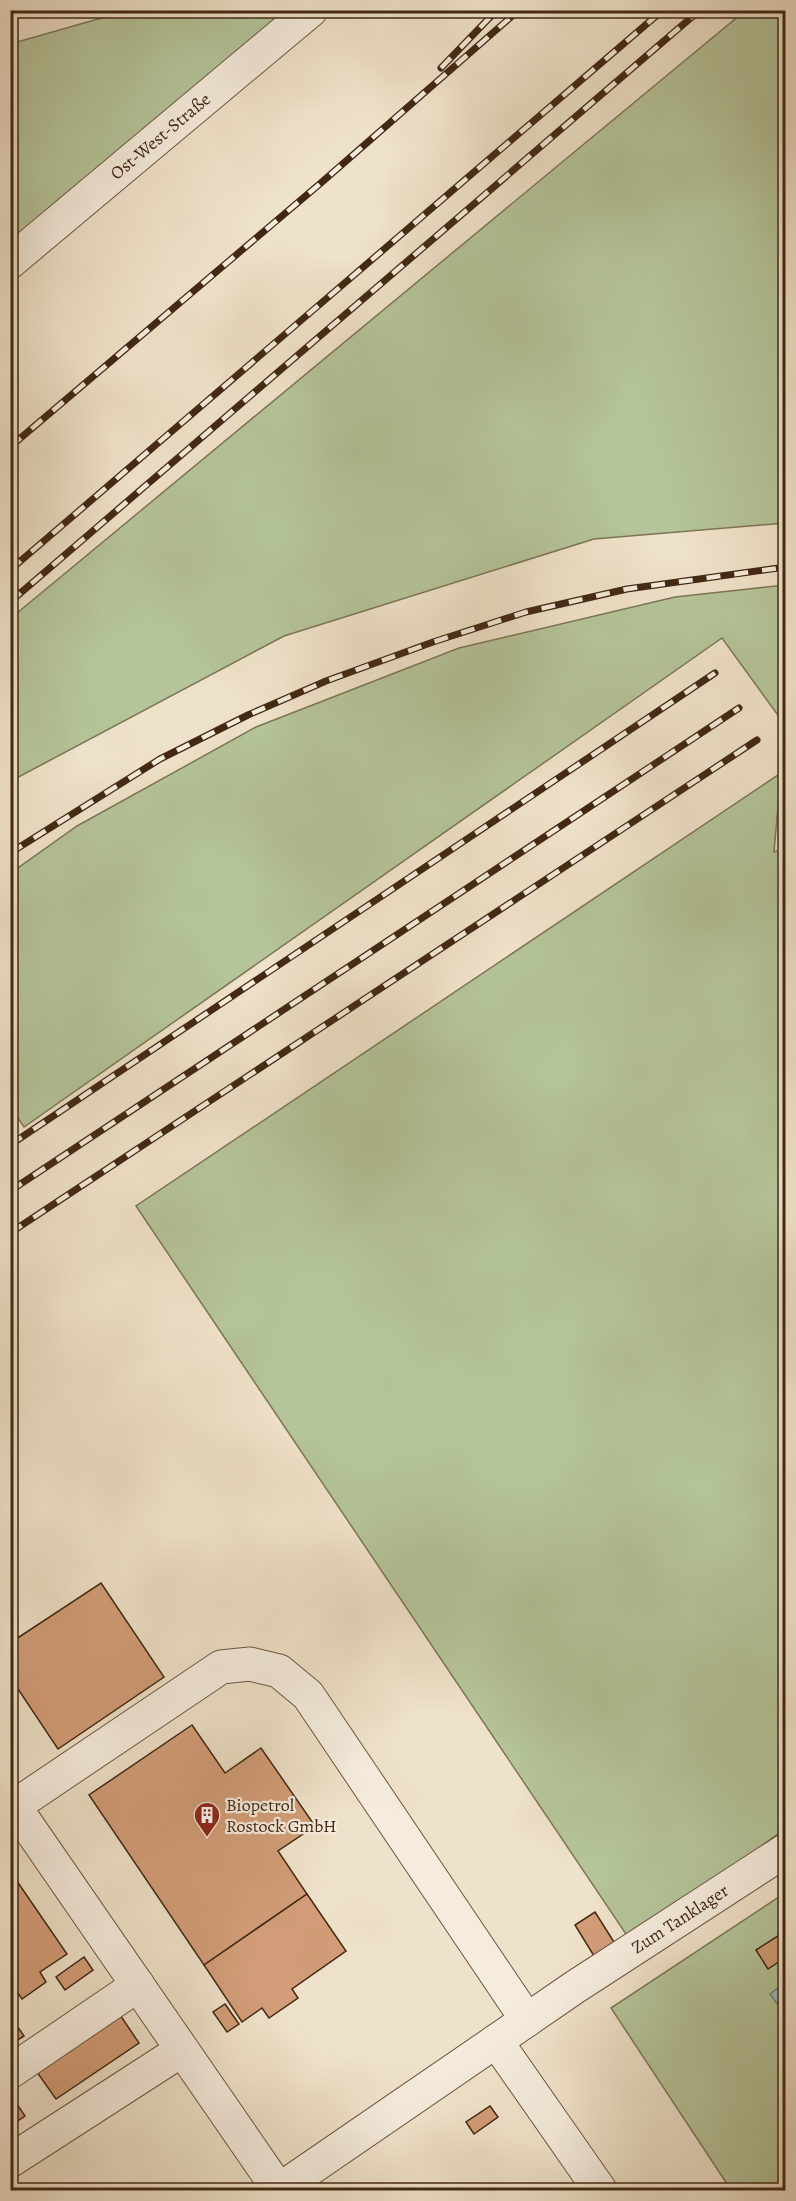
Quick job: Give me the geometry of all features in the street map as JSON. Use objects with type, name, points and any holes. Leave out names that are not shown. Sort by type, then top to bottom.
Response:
[{"type":"street","name":"Ost-West-Straße","points":[[10,262],[311,10]]},
{"type":"street","points":[[279,2190],[12,1805],[221,1667],[250,1664],[279,1671],[308,1695],[527,2020]]},
{"type":"street","name":"Zum Tanklager","points":[[279,2190],[575,1987],[786,1850]]},
{"type":"street","points":[[10,2072],[138,1985]]},
{"type":"street","points":[[496,2041],[600,2190]]},
{"type":"street","points":[[10,2161],[182,2050]]},
{"type":"green space","points":[[746,10],[785,11],[785,523],[594,539],[284,636],[11,781],[11,618]]},
{"type":"green space","points":[[126,11],[289,11],[11,244],[10,44]]},
{"type":"green space","points":[[785,585],[785,725],[722,638],[24,1127],[11,1108],[11,873],[77,826],[256,727],[459,648],[675,597]]},
{"type":"green space","points":[[781,773],[774,852],[785,848],[785,1829],[630,1940],[136,1206]]},
{"type":"green space","points":[[785,1893],[785,2190],[731,2190],[611,2008]]},
{"type":"water","points":[[785,1983],[785,2015],[770,1994]]},
{"type":"building","points":[[101,1583],[164,1677],[58,1749],[10,1677],[10,1643]]},
{"type":"building","name":"Biopetrol Rostock GmbH","points":[[192,1725],[225,1773],[261,1748],[315,1826],[278,1851],[307,1894],[204,1965],[89,1795]]},
{"type":"building","points":[[10,1871],[67,1954],[40,1972],[46,1982],[22,1999],[10,1982]]},
{"type":"building","points":[[307,1894],[346,1951],[292,1989],[298,1998],[269,2018],[262,2008],[242,2022],[204,1965]]},
{"type":"building","points":[[595,1912],[614,1942],[594,1956],[575,1925]]},
{"type":"building","points":[[784,1932],[786,1957],[768,1969],[756,1950]]},
{"type":"building","points":[[84,1957],[93,1970],[65,1990],[56,1977]]},
{"type":"building","points":[[225,2004],[239,2024],[227,2032],[213,2012]]},
{"type":"building","points":[[118,2012],[139,2043],[56,2099],[34,2068]]},
{"type":"building","points":[[10,2016],[24,2036],[10,2045]]},
{"type":"building","points":[[10,2094],[25,2116],[10,2126]]},
{"type":"building","points":[[490,2106],[498,2117],[474,2134],[466,2122]]},
{"type":"railway","points":[[441,68],[497,10]]},
{"type":"railway","points":[[10,447],[322,182],[519,10]]},
{"type":"railway","points":[[10,570],[663,10]]},
{"type":"railway","points":[[10,602],[700,10]]},
{"type":"railway","points":[[10,853],[160,759],[248,715],[326,681],[433,642],[526,612],[627,589],[786,567]]},
{"type":"railway","points":[[10,1145],[715,673]]},
{"type":"railway","points":[[10,1191],[739,708]]},
{"type":"railway","points":[[10,1233],[757,740]]},
{"type":"place","name":"Biopetrol Rostock GmbH","points":[[207,1838]]}]
